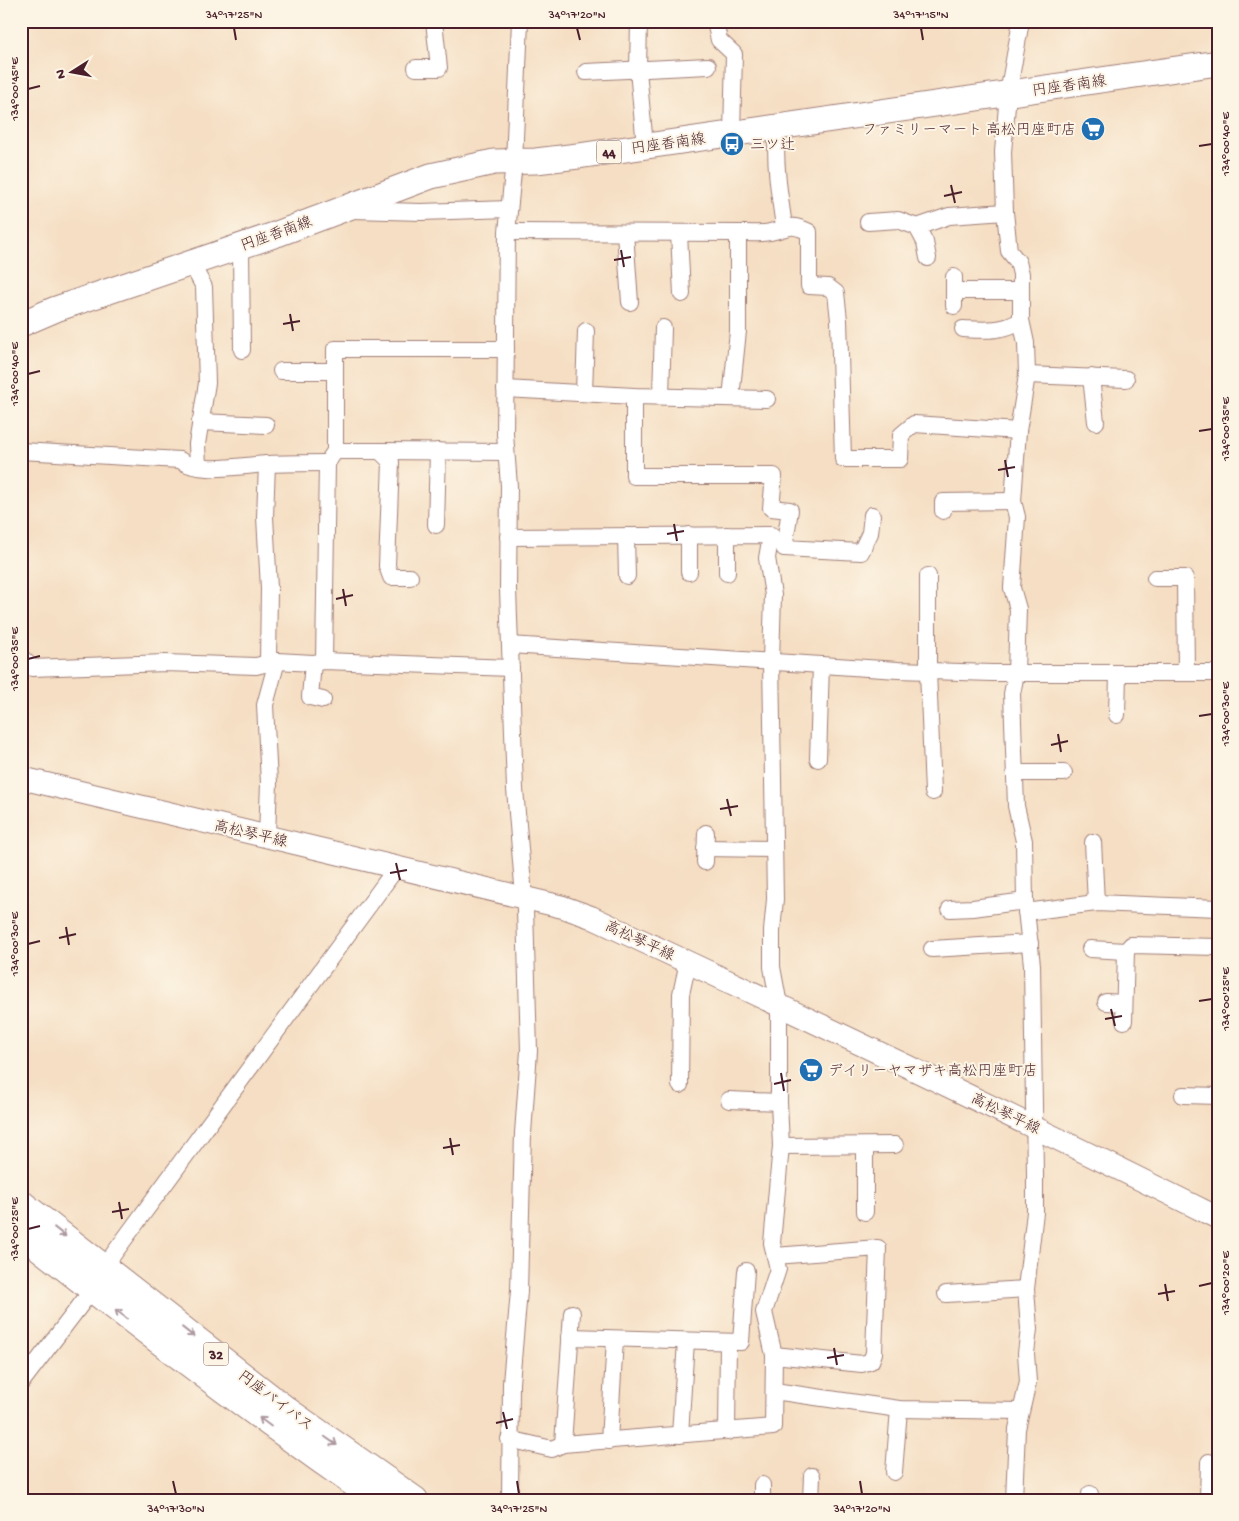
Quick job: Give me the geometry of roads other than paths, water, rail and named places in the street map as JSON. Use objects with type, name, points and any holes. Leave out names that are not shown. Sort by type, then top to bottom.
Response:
[{"type":"highway","name":"円座バイパス","points":[[21,1202],[288,1411],[415,1500]]},
{"type":"highway","name":"円座バイパス","points":[[21,1233],[272,1428],[377,1500]]},
{"type":"main road","name":"円座香南線","points":[[21,324],[56,309],[241,246],[431,176],[460,168],[544,160],[732,134],[1218,63]]},
{"type":"main road","name":"高松琴平線","points":[[21,778],[563,907],[591,917],[1036,1127],[1218,1218]]},
{"type":"street","points":[[416,68],[439,68],[434,21]]},
{"type":"street","points":[[510,1500],[509,1439],[519,1291],[523,1133],[529,1050],[523,898],[515,789],[505,389],[508,232],[514,162],[520,21]]},
{"type":"street","points":[[639,21],[638,70],[645,146]]},
{"type":"street","points":[[715,21],[719,40],[728,46],[734,59],[732,134]]},
{"type":"street","points":[[1014,1500],[1020,1411],[1028,1382],[1026,1354],[1029,1329],[1026,1289],[1034,1212],[1036,1127],[1032,1070],[1034,987],[1025,907],[1024,841],[1016,806],[1012,694],[1016,673],[1018,609],[1012,588],[1017,517],[1013,501],[1018,431],[1027,375],[1026,343],[1021,320],[1018,262],[1009,251],[1005,212],[1003,152],[1008,94],[1021,21]]},
{"type":"street","points":[[586,72],[708,66]]},
{"type":"street","points":[[777,127],[775,152],[777,183],[784,226]]},
{"type":"street","points":[[341,210],[421,212],[509,209]]},
{"type":"street","points":[[868,222],[898,220],[917,227],[949,216],[1005,212]]},
{"type":"street","points":[[508,232],[738,233],[772,232],[784,226],[799,228],[809,232],[809,286],[828,287],[836,293],[839,320],[843,459],[900,459],[901,435],[914,424],[1018,431]]},
{"type":"street","points":[[917,227],[925,242],[928,258]]},
{"type":"street","points":[[625,233],[630,302]]},
{"type":"street","points":[[679,233],[682,294]]},
{"type":"street","points":[[731,398],[738,331],[738,233]]},
{"type":"street","points":[[241,246],[242,350]]},
{"type":"street","points":[[190,263],[204,287],[207,383],[196,444],[198,466]]},
{"type":"street","points":[[954,291],[1021,292]]},
{"type":"street","points":[[963,329],[989,330],[1012,326],[1021,320]]},
{"type":"street","points":[[661,396],[663,328]]},
{"type":"street","points":[[584,393],[586,331]]},
{"type":"street","points":[[323,700],[310,697],[318,662],[331,457],[335,349],[506,349]]},
{"type":"street","points":[[281,371],[335,372]]},
{"type":"street","points":[[1027,375],[1126,379]]},
{"type":"street","points":[[1091,377],[1096,422]]},
{"type":"street","points":[[505,389],[634,396],[767,399]]},
{"type":"street","points":[[634,396],[634,476],[774,476],[771,508],[790,510],[784,548],[861,552],[870,533],[872,516]]},
{"type":"street","points":[[200,422],[266,424]]},
{"type":"street","points":[[21,452],[180,460],[187,466],[233,468],[380,451],[506,452]]},
{"type":"street","points":[[380,451],[391,462],[387,566],[391,577],[410,577]]},
{"type":"street","points":[[436,525],[438,452]]},
{"type":"street","points":[[267,464],[265,517],[272,662],[265,705],[269,783],[267,836]]},
{"type":"street","points":[[943,511],[943,502],[1013,501]]},
{"type":"street","points":[[727,535],[727,573]]},
{"type":"street","points":[[508,537],[770,535],[766,558],[772,595],[771,661],[775,814],[773,849],[775,899],[772,931],[772,967],[779,1005],[778,1102],[781,1146],[772,1243],[778,1269],[764,1312],[774,1354],[773,1427],[563,1444],[552,1449],[509,1439]]},
{"type":"street","points":[[626,536],[627,576]]},
{"type":"street","points":[[689,536],[689,572]]},
{"type":"street","points":[[928,576],[928,671],[933,792]]},
{"type":"street","points":[[1155,578],[1185,578],[1186,673]]},
{"type":"street","points":[[510,645],[928,671],[1218,673]]},
{"type":"street","points":[[21,657],[32,668],[165,663],[256,666],[272,662],[318,662],[511,668]]},
{"type":"street","points":[[818,759],[821,665]]},
{"type":"street","points":[[1117,715],[1118,673]]},
{"type":"street","points":[[1014,773],[1064,772]]},
{"type":"street","points":[[1093,842],[1096,903]]},
{"type":"street","points":[[705,848],[773,849]]},
{"type":"street","points":[[104,1267],[397,867]]},
{"type":"street","points":[[950,909],[1096,903],[1218,908]]},
{"type":"street","points":[[932,949],[1030,943]]},
{"type":"street","points":[[1124,1020],[1126,951],[1131,945],[1218,947]]},
{"type":"street","points":[[1090,949],[1126,951]]},
{"type":"street","points":[[680,1085],[681,994],[688,962]]},
{"type":"street","points":[[1106,1002],[1124,1004]]},
{"type":"street","points":[[1183,1095],[1218,1096]]},
{"type":"street","points":[[729,1100],[778,1102]]},
{"type":"street","points":[[781,1146],[895,1145]]},
{"type":"street","points":[[865,1146],[865,1212]]},
{"type":"street","points":[[774,1354],[862,1364],[871,1361],[874,1353],[878,1248],[775,1256]]},
{"type":"street","points":[[570,1337],[741,1342],[746,1271]]},
{"type":"street","points":[[946,1294],[1026,1289]]},
{"type":"street","points":[[21,1383],[92,1290]]},
{"type":"street","points":[[563,1444],[572,1313]]},
{"type":"street","points":[[610,1441],[615,1339]]},
{"type":"street","points":[[680,1436],[686,1341]]},
{"type":"street","points":[[727,1432],[728,1342]]},
{"type":"street","points":[[774,1391],[900,1409],[1020,1411]]},
{"type":"street","points":[[894,1472],[900,1409]]},
{"type":"street","points":[[1208,1500],[1209,1462]]},
{"type":"street","points":[[811,1500],[812,1476]]},
{"type":"place","name":"ファミリーマート 高松円座町店","points":[[1093,129]]},
{"type":"place","name":"三ツ辻","points":[[732,144]]},
{"type":"place","name":"デイリーヤマザキ高松円座町店","points":[[811,1070]]}]
